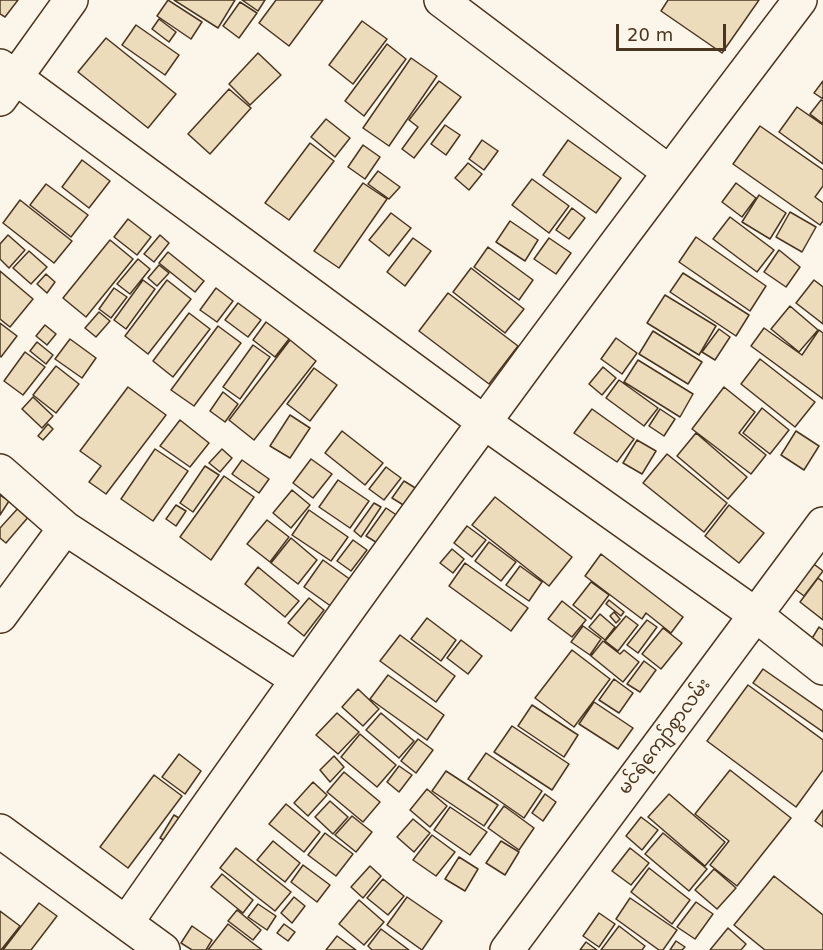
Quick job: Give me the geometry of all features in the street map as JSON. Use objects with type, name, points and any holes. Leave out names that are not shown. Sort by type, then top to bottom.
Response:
[{"type":"street","points":[[71,0],[5,81],[756,615],[823,668]]},
{"type":"street","points":[[126,922],[296,679],[669,172],[800,0]]},
{"type":"street","points":[[446,2],[669,172]]},
{"type":"street","points":[[0,471],[65,528],[296,679]]},
{"type":"street","name":"မင်ရဲကျော်စွာလမ်း","points":[[507,950],[823,524]]},
{"type":"street","points":[[0,616],[65,528]]},
{"type":"street","points":[[0,831],[163,950]]},
{"type":"building","points":[[0,0],[18,0],[5,17],[0,14]]},
{"type":"building","points":[[168,0],[202,22],[191,39],[157,16]]},
{"type":"building","points":[[174,0],[235,0],[218,28]]},
{"type":"building","points":[[242,0],[265,0],[258,11]]},
{"type":"building","points":[[276,0],[323,0],[289,46],[259,23]]},
{"type":"building","points":[[668,0],[759,0],[722,53],[661,11]]},
{"type":"building","points":[[240,2],[257,13],[239,38],[223,26]]},
{"type":"building","points":[[159,19],[176,32],[169,42],[152,29]]},
{"type":"building","points":[[362,21],[387,39],[353,84],[329,65]]},
{"type":"building","points":[[136,25],[179,55],[165,75],[122,45]]},
{"type":"building","points":[[106,38],[176,94],[148,128],[78,72]]},
{"type":"building","points":[[387,44],[406,59],[364,116],[345,101]]},
{"type":"building","points":[[258,53],[281,75],[250,105],[229,84]]},
{"type":"building","points":[[411,58],[437,76],[389,146],[363,128]]},
{"type":"building","points":[[439,81],[461,97],[414,158],[402,149],[418,127],[409,120]]},
{"type":"building","points":[[823,81],[823,99],[814,93]]},
{"type":"building","points":[[229,89],[251,108],[210,154],[188,134]]},
{"type":"building","points":[[821,100],[823,101],[823,124],[810,114]]},
{"type":"building","points":[[797,107],[823,125],[823,164],[779,132]]},
{"type":"building","points":[[326,119],[350,138],[335,157],[311,137]]},
{"type":"building","points":[[445,125],[460,135],[446,155],[431,144]]},
{"type":"building","points":[[760,126],[823,170],[823,186],[815,197],[823,203],[823,221],[820,225],[733,164]]},
{"type":"building","points":[[482,140],[498,151],[484,170],[469,159]]},
{"type":"building","points":[[568,140],[621,178],[596,213],[543,175]]},
{"type":"building","points":[[310,143],[334,161],[289,220],[265,203]]},
{"type":"building","points":[[363,145],[380,157],[365,179],[348,167]]},
{"type":"building","points":[[82,160],[110,181],[89,208],[62,187]]},
{"type":"building","points":[[468,163],[482,174],[469,190],[455,178]]},
{"type":"building","points":[[378,171],[400,187],[389,199],[368,184]]},
{"type":"building","points":[[532,179],[569,206],[549,233],[512,205]]},
{"type":"building","points":[[363,183],[387,199],[339,268],[314,251]]},
{"type":"building","points":[[736,183],[756,198],[742,217],[722,202]]},
{"type":"building","points":[[46,184],[88,215],[71,237],[30,205]]},
{"type":"building","points":[[759,195],[786,213],[770,239],[742,222]]},
{"type":"building","points":[[20,200],[72,241],[54,263],[3,223]]},
{"type":"building","points":[[572,208],[585,218],[569,239],[556,230]]},
{"type":"building","points":[[790,212],[816,227],[802,252],[776,237]]},
{"type":"building","points":[[391,213],[411,228],[389,256],[369,240]]},
{"type":"building","points":[[730,217],[774,250],[757,272],[713,239]]},
{"type":"building","points":[[128,219],[151,237],[137,255],[114,237]]},
{"type":"building","points":[[510,221],[538,240],[525,261],[496,242]]},
{"type":"building","points":[[8,235],[25,250],[9,268],[0,259],[0,244]]},
{"type":"building","points":[[160,235],[169,243],[154,262],[144,254]]},
{"type":"building","points":[[696,237],[766,286],[750,311],[679,262]]},
{"type":"building","points":[[413,238],[431,251],[405,286],[387,272]]},
{"type":"building","points":[[549,238],[571,253],[556,274],[534,259]]},
{"type":"building","points":[[110,240],[133,259],[86,317],[63,298]]},
{"type":"building","points":[[488,247],[533,280],[519,300],[474,267]]},
{"type":"building","points":[[779,250],[800,267],[786,287],[764,272]]},
{"type":"building","points":[[29,251],[47,267],[31,284],[13,268]]},
{"type":"building","points":[[168,252],[204,281],[195,292],[159,263]]},
{"type":"building","points":[[138,259],[150,269],[130,294],[117,284]]},
{"type":"building","points":[[159,265],[169,273],[157,286],[148,278]]},
{"type":"building","points":[[471,268],[524,309],[505,333],[453,292]]},
{"type":"building","points":[[0,271],[33,299],[10,327],[0,319]]},
{"type":"building","points":[[683,273],[749,315],[736,336],[670,292]]},
{"type":"building","points":[[46,274],[55,282],[47,293],[37,284]]},
{"type":"building","points":[[143,280],[155,289],[126,329],[114,320]]},
{"type":"building","points":[[167,280],[191,299],[148,354],[125,336]]},
{"type":"building","points":[[814,280],[823,287],[823,324],[796,303]]},
{"type":"building","points":[[114,288],[127,297],[111,318],[99,309]]},
{"type":"building","points":[[216,288],[233,301],[217,322],[200,310]]},
{"type":"building","points":[[448,293],[518,346],[489,384],[419,331]]},
{"type":"building","points":[[665,295],[716,326],[699,355],[647,323]]},
{"type":"building","points":[[238,303],[261,320],[248,337],[225,320]]},
{"type":"building","points":[[790,306],[818,330],[799,352],[771,329]]},
{"type":"building","points":[[99,312],[110,321],[96,337],[85,328]]},
{"type":"building","points":[[189,313],[210,329],[173,377],[153,361]]},
{"type":"building","points":[[266,322],[289,339],[275,357],[253,340]]},
{"type":"building","points":[[0,323],[17,336],[1,357],[0,356]]},
{"type":"building","points":[[45,325],[56,334],[47,345],[36,336]]},
{"type":"building","points":[[218,326],[241,343],[194,406],[171,390]]},
{"type":"building","points":[[764,328],[802,355],[819,330],[823,333],[823,399],[751,346]]},
{"type":"building","points":[[719,329],[730,337],[715,360],[702,352]]},
{"type":"building","points":[[653,331],[702,362],[688,384],[639,354]]},
{"type":"building","points":[[616,338],[637,353],[622,374],[601,359]]},
{"type":"building","points":[[70,339],[96,358],[82,378],[55,359]]},
{"type":"building","points":[[290,340],[316,361],[254,440],[229,420]]},
{"type":"building","points":[[37,342],[53,355],[46,364],[30,351]]},
{"type":"building","points":[[253,345],[270,357],[240,399],[223,387]]},
{"type":"building","points":[[25,352],[45,367],[23,395],[4,381]]},
{"type":"building","points":[[760,359],[815,402],[795,427],[741,384]]},
{"type":"building","points":[[638,360],[693,394],[680,417],[624,382]]},
{"type":"building","points":[[56,366],[79,384],[56,413],[33,395]]},
{"type":"building","points":[[603,367],[616,378],[602,395],[589,384]]},
{"type":"building","points":[[314,368],[337,385],[310,421],[287,404]]},
{"type":"building","points":[[619,380],[658,408],[644,426],[606,398]]},
{"type":"building","points":[[128,387],[166,415],[106,494],[89,482],[101,466],[80,451]]},
{"type":"building","points":[[724,387],[755,412],[739,433],[766,455],[751,474],[692,429]]},
{"type":"building","points":[[223,392],[238,404],[225,422],[210,411]]},
{"type":"building","points":[[33,397],[53,416],[42,428],[22,409]]},
{"type":"building","points":[[762,408],[789,430],[770,454],[743,433]]},
{"type":"building","points":[[592,409],[634,439],[617,462],[574,433]]},
{"type":"building","points":[[660,409],[675,419],[664,436],[649,426]]},
{"type":"building","points":[[290,415],[310,428],[290,458],[270,446]]},
{"type":"building","points":[[180,420],[209,443],[190,467],[160,446]]},
{"type":"building","points":[[48,424],[53,429],[43,440],[38,436]]},
{"type":"building","points":[[342,431],[383,463],[365,485],[325,453]]},
{"type":"building","points":[[796,431],[819,446],[804,470],[781,455]]},
{"type":"building","points":[[696,433],[747,477],[728,499],[677,456]]},
{"type":"building","points":[[637,440],[656,451],[642,474],[623,463]]},
{"type":"building","points":[[155,449],[188,471],[153,521],[121,499]]},
{"type":"building","points":[[222,449],[232,458],[220,472],[209,463]]},
{"type":"building","points":[[667,454],[727,503],[704,532],[643,483]]},
{"type":"building","points":[[311,459],[332,474],[313,498],[293,483]]},
{"type":"building","points":[[242,460],[269,479],[259,493],[232,474]]},
{"type":"building","points":[[205,466],[219,475],[193,512],[180,503]]},
{"type":"building","points":[[386,467],[401,478],[384,500],[369,489]]},
{"type":"building","points":[[224,476],[254,497],[211,560],[180,537]]},
{"type":"building","points":[[338,480],[369,501],[350,528],[319,507]]},
{"type":"building","points":[[404,481],[417,489],[405,506],[392,498]]},
{"type":"building","points":[[292,490],[310,505],[291,528],[273,513]]},
{"type":"building","points":[[0,495],[9,501],[0,515]]},
{"type":"building","points":[[495,497],[572,557],[549,586],[472,525]]},
{"type":"building","points":[[374,503],[381,507],[361,537],[354,531]]},
{"type":"building","points":[[176,505],[186,511],[176,526],[166,519]]},
{"type":"building","points":[[729,505],[764,533],[739,563],[705,536]]},
{"type":"building","points":[[20,506],[30,515],[6,543],[0,538],[0,528]]},
{"type":"building","points":[[386,508],[398,516],[379,544],[366,536]]},
{"type":"building","points":[[309,510],[348,537],[331,561],[292,535]]},
{"type":"building","points":[[267,520],[289,537],[270,562],[247,544]]},
{"type":"building","points":[[467,526],[486,540],[472,557],[454,543]]},
{"type":"building","points":[[291,538],[317,560],[298,584],[271,563]]},
{"type":"building","points":[[353,540],[367,550],[351,571],[337,561]]},
{"type":"building","points":[[489,542],[516,562],[501,581],[475,561]]},
{"type":"building","points":[[452,549],[464,559],[453,573],[440,563]]},
{"type":"building","points":[[601,554],[683,617],[671,633],[646,613],[642,619],[585,576]]},
{"type":"building","points":[[323,560],[351,580],[332,607],[304,587]]},
{"type":"building","points":[[811,562],[823,571],[804,596],[792,587]]},
{"type":"building","points":[[465,563],[528,608],[511,631],[449,586]]},
{"type":"building","points":[[520,566],[542,582],[529,601],[506,585]]},
{"type":"building","points":[[258,567],[299,601],[285,617],[245,584]]},
{"type":"building","points":[[818,578],[823,582],[823,620],[800,602]]},
{"type":"building","points":[[591,582],[609,595],[591,619],[573,605]]},
{"type":"building","points":[[309,598],[324,610],[304,636],[288,623]]},
{"type":"building","points":[[609,600],[624,612],[621,616],[606,604]]},
{"type":"building","points":[[562,601],[586,620],[572,637],[548,619]]},
{"type":"building","points":[[614,612],[620,619],[616,623],[610,616]]},
{"type":"building","points":[[600,614],[615,627],[605,640],[589,627]]},
{"type":"building","points":[[626,616],[638,625],[618,651],[605,641]]},
{"type":"building","points":[[427,618],[456,640],[441,661],[411,639]]},
{"type":"building","points":[[647,620],[657,627],[638,653],[627,645]]},
{"type":"building","points":[[583,626],[601,639],[590,655],[571,642]]},
{"type":"building","points":[[819,627],[823,630],[823,653],[808,645]]},
{"type":"building","points":[[663,628],[682,643],[661,669],[642,654]]},
{"type":"building","points":[[400,635],[455,676],[436,702],[380,661]]},
{"type":"building","points":[[461,640],[482,656],[468,674],[447,658]]},
{"type":"building","points":[[603,641],[620,654],[624,650],[639,662],[623,682],[591,656]]},
{"type":"building","points":[[572,650],[610,679],[574,727],[535,698]]},
{"type":"building","points":[[644,661],[656,670],[640,692],[627,684]]},
{"type":"building","points":[[763,669],[823,711],[823,732],[753,683]]},
{"type":"building","points":[[388,675],[444,715],[427,740],[370,699]]},
{"type":"building","points":[[614,679],[633,693],[619,713],[599,700]]},
{"type":"building","points":[[748,685],[823,740],[823,770],[796,807],[707,741]]},
{"type":"building","points":[[358,689],[379,709],[363,726],[342,707]]},
{"type":"building","points":[[594,702],[633,728],[618,749],[579,724]]},
{"type":"building","points":[[532,705],[578,735],[564,757],[518,726]]},
{"type":"building","points":[[337,713],[359,732],[338,754],[316,735]]},
{"type":"building","points":[[381,713],[414,741],[399,758],[366,730]]},
{"type":"building","points":[[512,726],[569,764],[552,790],[494,752]]},
{"type":"building","points":[[360,734],[396,765],[377,787],[341,757]]},
{"type":"building","points":[[418,739],[433,750],[416,773],[401,761]]},
{"type":"building","points":[[486,753],[542,791],[524,818],[468,779]]},
{"type":"building","points":[[179,754],[201,771],[185,794],[162,777]]},
{"type":"building","points":[[334,756],[344,767],[330,782],[320,770]]},
{"type":"building","points":[[399,766],[412,775],[399,792],[387,782]]},
{"type":"building","points":[[730,770],[791,818],[737,886],[710,865],[729,841],[695,814]]},
{"type":"building","points":[[446,771],[498,805],[484,826],[432,791]]},
{"type":"building","points":[[344,772],[380,802],[363,822],[327,792]]},
{"type":"building","points":[[154,775],[182,796],[128,868],[100,847]]},
{"type":"building","points":[[313,782],[327,795],[308,816],[294,803]]},
{"type":"building","points":[[427,789],[447,806],[430,827],[410,810]]},
{"type":"building","points":[[545,794],[556,802],[543,821],[532,813]]},
{"type":"building","points":[[669,794],[725,842],[705,866],[648,817]]},
{"type":"building","points":[[330,801],[348,817],[333,834],[315,817]]},
{"type":"building","points":[[286,804],[320,832],[304,852],[269,824]]},
{"type":"building","points":[[504,806],[534,828],[519,850],[488,828]]},
{"type":"building","points":[[450,807],[487,832],[470,855],[434,830]]},
{"type":"building","points":[[823,810],[823,827],[815,821]]},
{"type":"building","points":[[174,815],[187,823],[173,845],[160,838]]},
{"type":"building","points":[[352,816],[372,832],[356,852],[335,835]]},
{"type":"building","points":[[641,817],[658,830],[642,850],[626,836]]},
{"type":"building","points":[[413,819],[430,833],[414,852],[397,837]]},
{"type":"building","points":[[325,833],[353,854],[336,876],[308,855]]},
{"type":"building","points":[[663,833],[707,869],[689,891],[645,854]]},
{"type":"building","points":[[432,835],[455,852],[436,876],[413,860]]},
{"type":"building","points":[[273,841],[300,863],[285,882],[257,860]]},
{"type":"building","points":[[501,841],[519,852],[505,875],[486,863]]},
{"type":"building","points":[[236,848],[291,892],[275,911],[220,868]]},
{"type":"building","points":[[630,848],[649,863],[631,885],[612,871]]},
{"type":"building","points":[[459,857],[478,869],[465,891],[445,879]]},
{"type":"building","points":[[303,865],[330,885],[317,902],[291,882]]},
{"type":"building","points":[[370,866],[381,876],[363,898],[351,887]]},
{"type":"building","points":[[649,868],[690,900],[672,924],[631,892]]},
{"type":"building","points":[[714,869],[736,888],[717,909],[695,890]]},
{"type":"building","points":[[222,874],[253,900],[243,913],[211,887]]},
{"type":"building","points":[[774,876],[823,915],[823,950],[765,950],[734,925]]},
{"type":"building","points":[[383,879],[404,896],[388,915],[367,898]]},
{"type":"building","points":[[294,897],[305,906],[292,923],[281,913]]},
{"type":"building","points":[[407,897],[442,921],[422,950],[387,925]]},
{"type":"building","points":[[630,898],[677,930],[663,950],[659,950],[616,919]]},
{"type":"building","points":[[359,900],[384,922],[364,945],[339,924]]},
{"type":"building","points":[[696,902],[713,914],[695,939],[677,927]]},
{"type":"building","points":[[39,903],[57,916],[31,950],[3,950]]},
{"type":"building","points":[[258,904],[276,916],[267,930],[248,917]]},
{"type":"building","points":[[237,910],[261,930],[253,940],[228,921]]},
{"type":"building","points":[[0,911],[20,926],[1,950],[0,950]]},
{"type":"building","points":[[599,913],[615,924],[599,947],[583,936]]},
{"type":"building","points":[[228,924],[262,950],[208,950]]},
{"type":"building","points":[[284,924],[295,932],[288,941],[277,933]]},
{"type":"building","points":[[192,926],[212,940],[206,950],[192,950],[181,943]]},
{"type":"building","points":[[619,926],[645,946],[642,950],[601,950]]},
{"type":"building","points":[[728,928],[746,944],[741,950],[710,950]]},
{"type":"building","points":[[381,929],[409,950],[372,950],[368,946]]},
{"type":"building","points":[[337,936],[356,950],[326,950]]},
{"type":"building","points":[[676,941],[685,947],[682,950],[670,950]]},
{"type":"building","points":[[586,942],[597,950],[580,950]]}]
